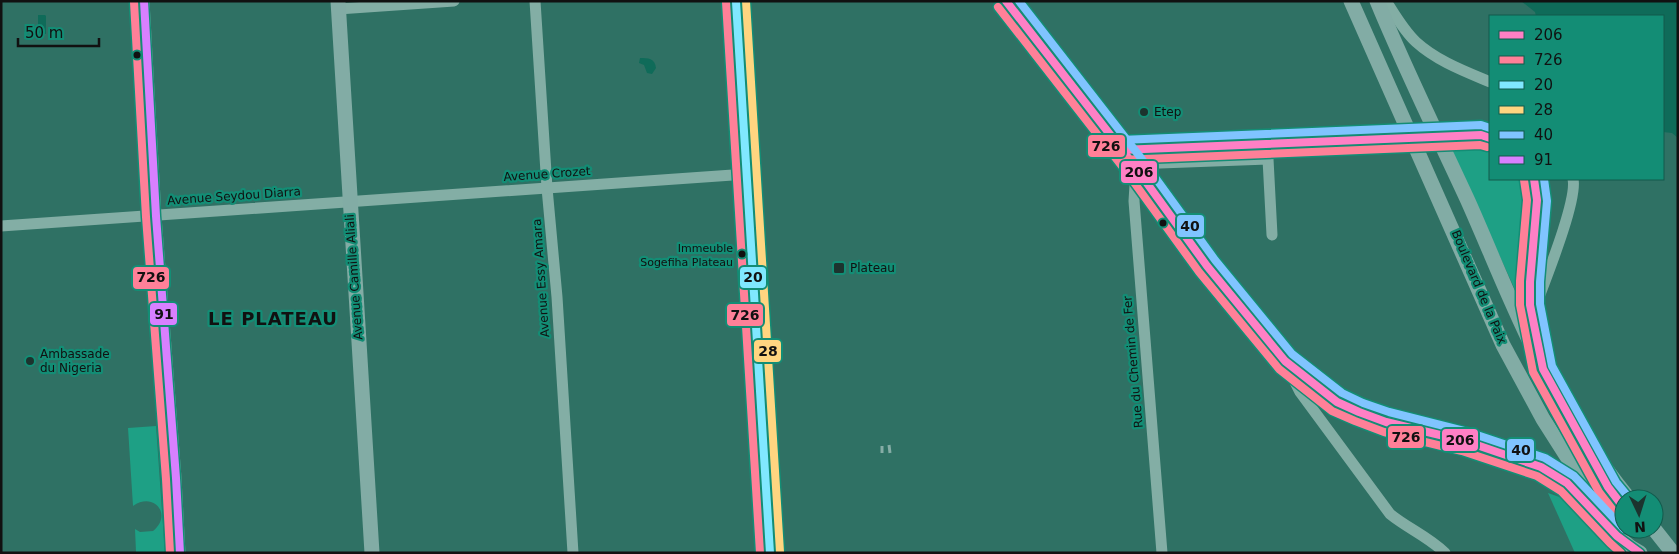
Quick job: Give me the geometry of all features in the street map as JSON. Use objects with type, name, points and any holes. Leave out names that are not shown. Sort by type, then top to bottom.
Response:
[{"type":"main road","points":[[736,1],[770,553]]},
{"type":"main road","points":[[1006,1],[1134,167],[1207,266],[1285,361],[1337,402],[1359,412],[1386,422],[1465,441],[1541,466],[1567,483],[1617,536],[1630,548],[1640,553]]},
{"type":"main road","name":"Boulevard de la Paix","points":[[1351,1],[1503,345],[1543,419],[1571,463],[1640,553]]},
{"type":"main road","name":"Boulevard de la Paix","points":[[1377,1],[1399,57],[1468,202],[1543,369],[1590,446],[1622,489]]},
{"type":"main road","name":"Avenue Camille Aliali","points":[[338,5],[372,553]]},
{"type":"main road","points":[[1120,150],[1486,136]]},
{"type":"main road","points":[[1534,180],[1537,200],[1530,282],[1530,305],[1543,369]]},
{"type":"main road","points":[[1662,539],[1673,553]]},
{"type":"street","points":[[144,1],[156,216],[180,553]]},
{"type":"street","points":[[338,5],[454,1]]},
{"type":"street","name":"Avenue Essy Amara","points":[[535,1],[547,188],[557,297],[572,553]]},
{"type":"street","points":[[1386,1],[1414,41],[1433,56],[1489,82]]},
{"type":"street","points":[[1134,167],[1268,159],[1272,234]]},
{"type":"street","name":"Rue du Chemin de Fer","points":[[1134,167],[1134,201],[1162,553]]},
{"type":"street","name":"Avenue Crozet","points":[[350,201],[747,174]]},
{"type":"street","points":[[1532,315],[1556,251],[1574,193],[1573,180]]},
{"type":"street","name":"Avenue Seydou Diarra","points":[[1,226],[350,201]]},
{"type":"street","points":[[1285,361],[1300,392],[1390,514],[1436,544],[1445,553]]},
{"type":"shaded area","points":[[1521,1],[1678,1],[1678,138],[1672,133],[1664,132],[1664,15],[1536,15],[1535,12]]},
{"type":"shaded area","points":[[38,15],[46,16],[46,34],[38,33]]},
{"type":"shaded area","points":[[640,58],[653,60],[656,68],[652,74],[647,73],[644,65],[639,63]]},
{"type":"shaded area","points":[[1449,145],[1472,145],[1489,148],[1489,180],[1526,180],[1529,191],[1530,222],[1522,305]]},
{"type":"shaded area","points":[[156,426],[165,553],[129,553],[136,552],[135,529],[140,532],[153,531],[159,525],[161,512],[154,503],[148,501],[133,506],[128,428]]},
{"type":"shaded area","points":[[1548,493],[1574,502],[1616,553],[1575,553]]},
{"type":"railway","points":[[889,445],[890,453]]},
{"type":"railway","points":[[882,446],[882,453]]},
{"type":"transit line","name":"91","points":[[144,1],[156,216],[180,553]]},
{"type":"transit line","name":"28","points":[[746,1],[780,552]]},
{"type":"transit line","name":"206","points":[[1006,1],[1133,164],[1207,266],[1285,361],[1337,402],[1359,412],[1386,422],[1465,441],[1541,467],[1567,483],[1617,536],[1640,553]]},
{"type":"transit line","name":"40","points":[[1019,1],[1141,158],[1215,260],[1292,354],[1342,393],[1363,403],[1389,412],[1468,432],[1545,458],[1574,476],[1614,518]]},
{"type":"transit line","name":"726","points":[[134,2],[146,217],[170,553]]},
{"type":"transit line","name":"726","points":[[726,2],[760,553]]},
{"type":"transit line","name":"20","points":[[736,2],[770,553]]},
{"type":"transit line","name":"726","points":[[998,7],[1125,170],[1199,272],[1279,369],[1332,411],[1355,421],[1384,432],[1462,451],[1537,476],[1561,491],[1621,553]]},
{"type":"transit line","name":"40","points":[[1120,140],[1481,125],[1489,128]]},
{"type":"transit line","name":"206","points":[[1120,150],[1481,135],[1489,138]]},
{"type":"transit line","name":"726","points":[[1120,160],[1480,145],[1487,147]]},
{"type":"transit line","name":"726","points":[[1524,180],[1527,200],[1520,281],[1520,305],[1533,372],[1599,492],[1614,511]]},
{"type":"transit line","name":"206","points":[[1534,180],[1537,200],[1530,282],[1530,305],[1543,369],[1614,495]]},
{"type":"transit line","name":"40","points":[[1544,180],[1547,201],[1540,304],[1552,366],[1616,482],[1622,489]]},
{"type":"place","name":"Etep","points":[[1144,112]]},
{"type":"place","name":"Immeuble Sogefiha Plateau","points":[[742,254]]},
{"type":"place","name":"Plateau","points":[[839,268]]},
{"type":"place","name":"Ambassade du Nigeria","points":[[30,361]]},
{"type":"district","name":"LE PLATEAU","points":[[273,319]]}]
